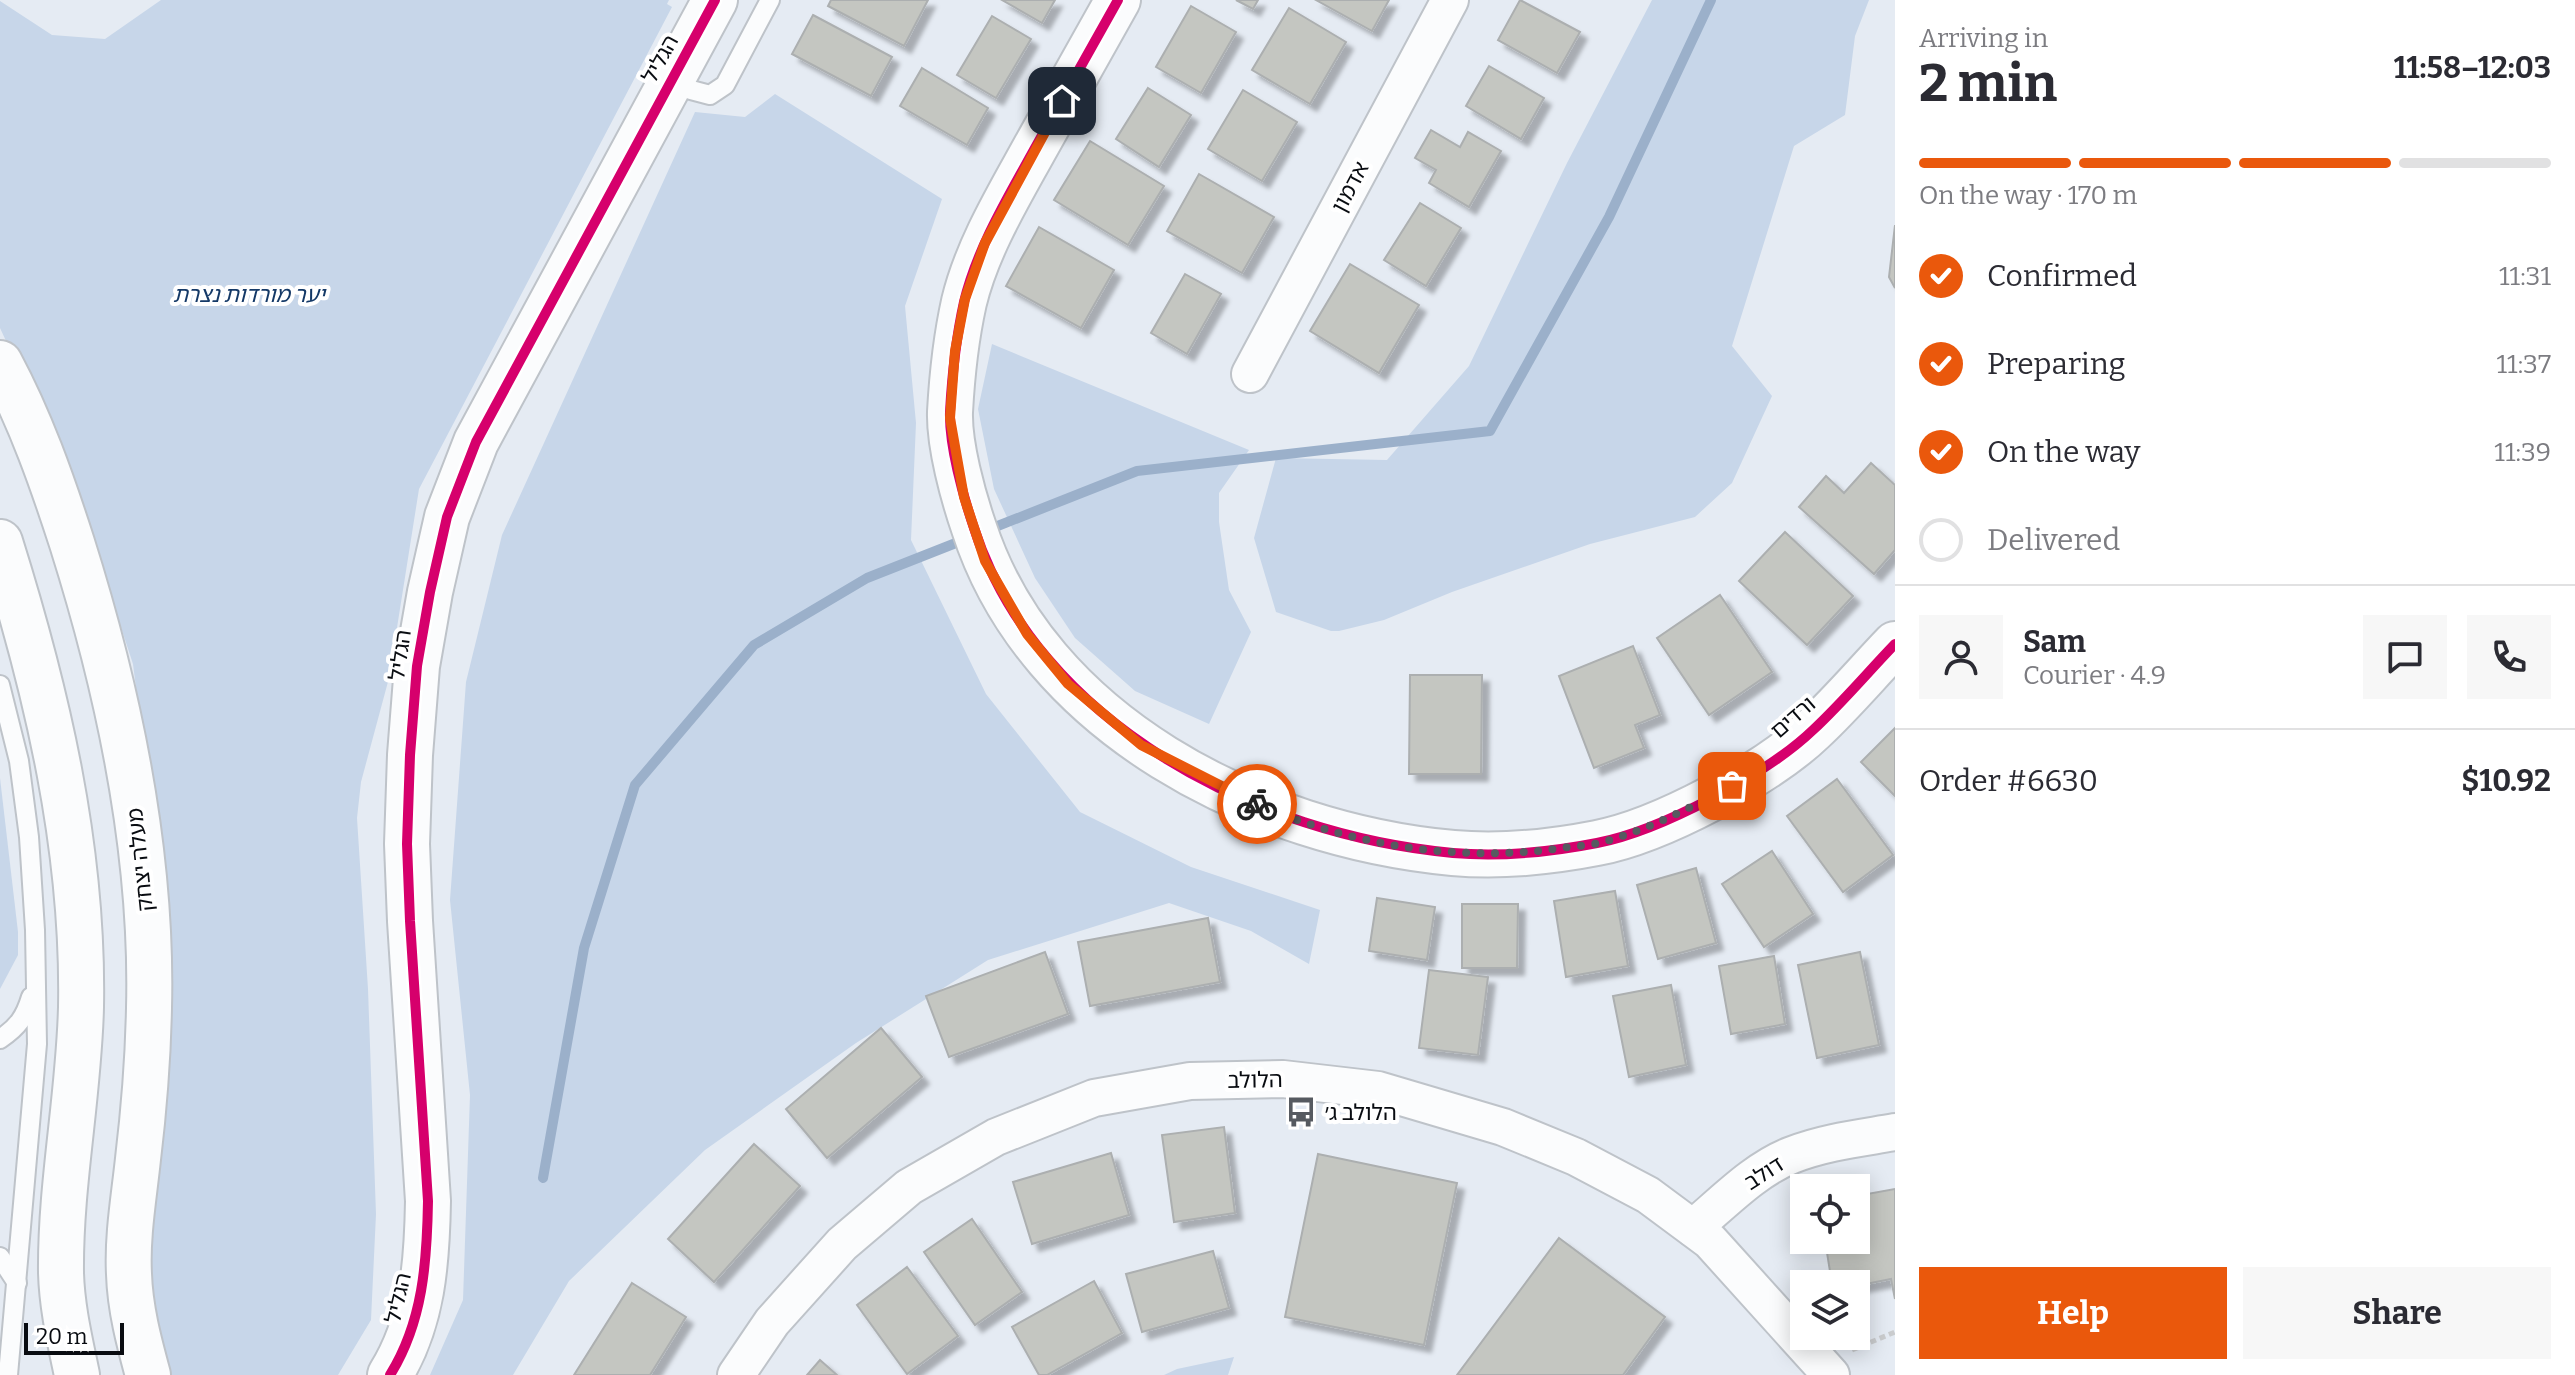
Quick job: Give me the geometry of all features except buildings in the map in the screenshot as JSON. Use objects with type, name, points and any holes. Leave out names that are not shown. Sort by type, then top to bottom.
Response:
[{"type":"street","name":"הגליל","points":[[390,1375],[405,1351],[413,1327],[427,1260],[428,1201],[407,844],[416,681],[430,592],[447,517],[476,442],[715,0]]},
{"type":"street","name":"ורדים","points":[[1118,0],[985,243],[965,299],[955,351],[950,418],[964,497],[985,561],[1020,622],[1068,684],[1141,745],[1224,789],[1297,822],[1381,843],[1456,853],[1535,851],[1600,843],[1664,821],[1754,775],[1810,733],[1895,644]]},
{"type":"street","name":"אדמון","points":[[1250,374],[1440,3]]},
{"type":"street","name":"מעלה יצחק","points":[[0,363],[46,461],[86,588],[108,672],[140,848],[149,1005],[146,1084],[130,1230],[129,1272],[132,1304],[148,1375]]},
{"type":"street","points":[[0,542],[42,687],[62,782],[75,871],[81,1004],[78,1080],[62,1226],[61,1274],[64,1314],[77,1375]]},
{"type":"street","name":"הלולב","points":[[736,1375],[772,1322],[842,1244],[909,1187],[996,1137],[1094,1098],[1190,1081],[1283,1079],[1378,1090],[1503,1127],[1576,1157],[1648,1195],[1710,1241],[1826,1369]]},
{"type":"street","name":"דולב","points":[[1693,1228],[1750,1180],[1791,1155],[1895,1132]]},
{"type":"lane","points":[[671,81],[710,95],[725,85],[770,0]]},
{"type":"lane","points":[[0,685],[19,761],[29,837],[37,1044],[8,1375]]},
{"type":"lane","points":[[0,1039],[25,1017],[36,983]]},
{"type":"lane","points":[[0,1257],[17,1283]]},
{"type":"path","points":[[1826,1369],[1895,1332]]},
{"type":"green space","name":"יער מורדות נצרת","points":[[161,0],[669,0],[667,4],[672,7],[419,489],[389,678],[361,782],[357,818],[368,989],[376,1214],[371,1320],[338,1375],[166,1375],[150,1301],[148,782],[133,664],[78,496],[0,328],[0,1],[52,35],[105,39]]},
{"type":"green space","points":[[1652,0],[1869,0],[1855,36],[1845,115],[1794,146],[1732,346],[1772,396],[1732,483],[1695,517],[1590,544],[1452,592],[1384,620],[1331,631],[1276,612],[1254,538],[1276,458],[1387,460],[1469,366],[1567,163]]},
{"type":"green space","points":[[775,94],[942,199],[905,306],[916,423],[911,540],[986,694],[1080,812],[1191,867],[1320,910],[1309,964],[1251,931],[1169,903],[988,960],[856,1043],[705,1150],[569,1281],[513,1375],[430,1375],[463,1300],[470,1095],[450,900],[466,682],[502,535],[695,112],[745,117]]},
{"type":"green space","points":[[992,344],[1249,450],[1219,493],[1219,522],[1229,590],[1251,632],[1209,724],[1135,691],[1075,638],[1035,578],[994,489],[978,409]]},
{"type":"green space","points":[[0,778],[18,955],[0,989]]},
{"type":"green space","points":[[1234,1357],[1228,1375],[1164,1375],[1177,1369]]},
{"type":"waterway","points":[[985,531],[1137,471],[1490,431],[1609,217],[1711,0]]},
{"type":"waterway","points":[[543,1178],[584,948],[635,785],[754,645],[867,578],[966,539]]},
{"type":"cycle path","points":[[390,1375],[410,1334],[416,1313],[426,1246],[428,1201],[407,844],[417,666],[447,517],[476,442],[715,0]]},
{"type":"cycle path","points":[[1118,0],[985,242],[964,302],[950,412],[954,455],[965,501],[1005,598],[1048,659],[1102,713],[1164,758],[1232,794],[1304,822],[1379,842],[1453,853],[1525,853],[1622,837],[1681,814],[1741,782],[1769,765],[1813,730],[1895,644]]},
{"type":"way so far","points":[[1257,804],[1297,822],[1381,843],[1456,853],[1535,851],[1600,843],[1664,821],[1732,786]]},
{"type":"place","name":"הלולב ג׳","points":[[1301,1112]]},
{"type":"route","points":[[1062,101],[985,243],[965,299],[955,351],[950,418],[964,497],[985,561],[1027,634],[1068,684],[1141,745],[1257,804]]}]
